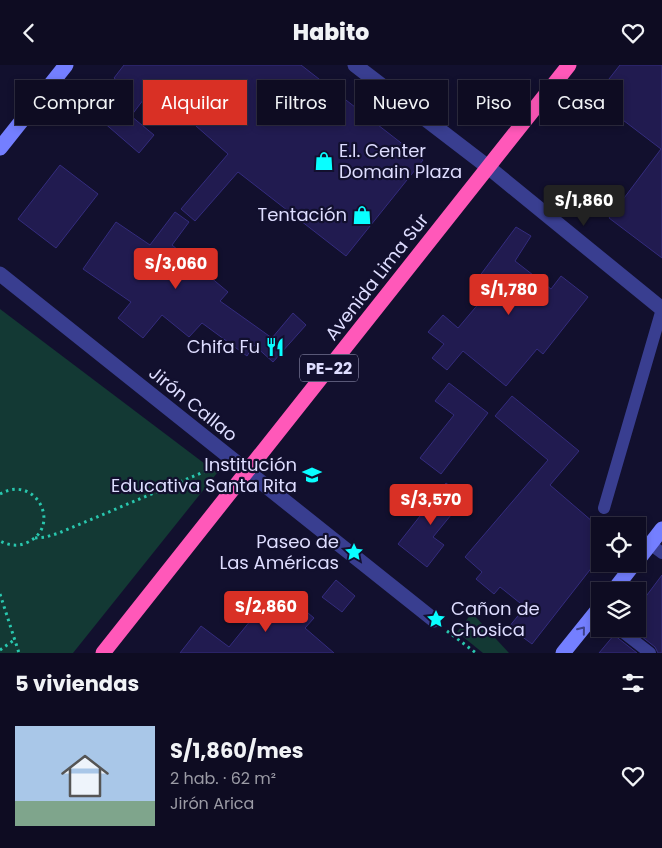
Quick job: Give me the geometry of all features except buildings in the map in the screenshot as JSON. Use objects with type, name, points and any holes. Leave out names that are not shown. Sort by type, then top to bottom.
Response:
[{"type":"highway","name":"Avenida Lima Sur","points":[[103,653],[569,65]]},
{"type":"street","points":[[0,148],[66,65]]},
{"type":"street","points":[[355,65],[488,167],[662,309]]},
{"type":"street","name":"Jirón Callao","points":[[0,274],[434,620]]},
{"type":"street","points":[[656,548],[662,529]]},
{"type":"street","points":[[620,582],[628,572]]},
{"type":"street","points":[[563,653],[591,620]]},
{"type":"lane","points":[[604,508],[662,309]]},
{"type":"lane","points":[[629,637],[650,653]]},
{"type":"path","points":[[35,538],[59,533],[206,471]]},
{"type":"path","points":[[0,494],[6,490],[25,490],[39,501],[43,509],[44,518],[42,527],[35,538],[24,545],[15,546],[0,541]]},
{"type":"path","points":[[0,595],[19,653]]},
{"type":"path","points":[[452,635],[476,653]]},
{"type":"path","points":[[0,650],[14,640]]},
{"type":"green space","points":[[0,309],[217,473],[73,653],[0,653]]},
{"type":"green space","points":[[472,613],[509,653],[483,653],[457,632]]},
{"type":"place","name":"E.I. Center Domain Plaza","points":[[324,161]]},
{"type":"place","name":"Tentación","points":[[362,215]]},
{"type":"place","name":"Chifa Fu","points":[[275,347]]},
{"type":"place","name":"Institución Educativa Santa Rita","points":[[312,475]]},
{"type":"place","name":"Paseo de Las Américas","points":[[354,552]]},
{"type":"place","name":"Cañon de Chosica","points":[[436,619]]}]
